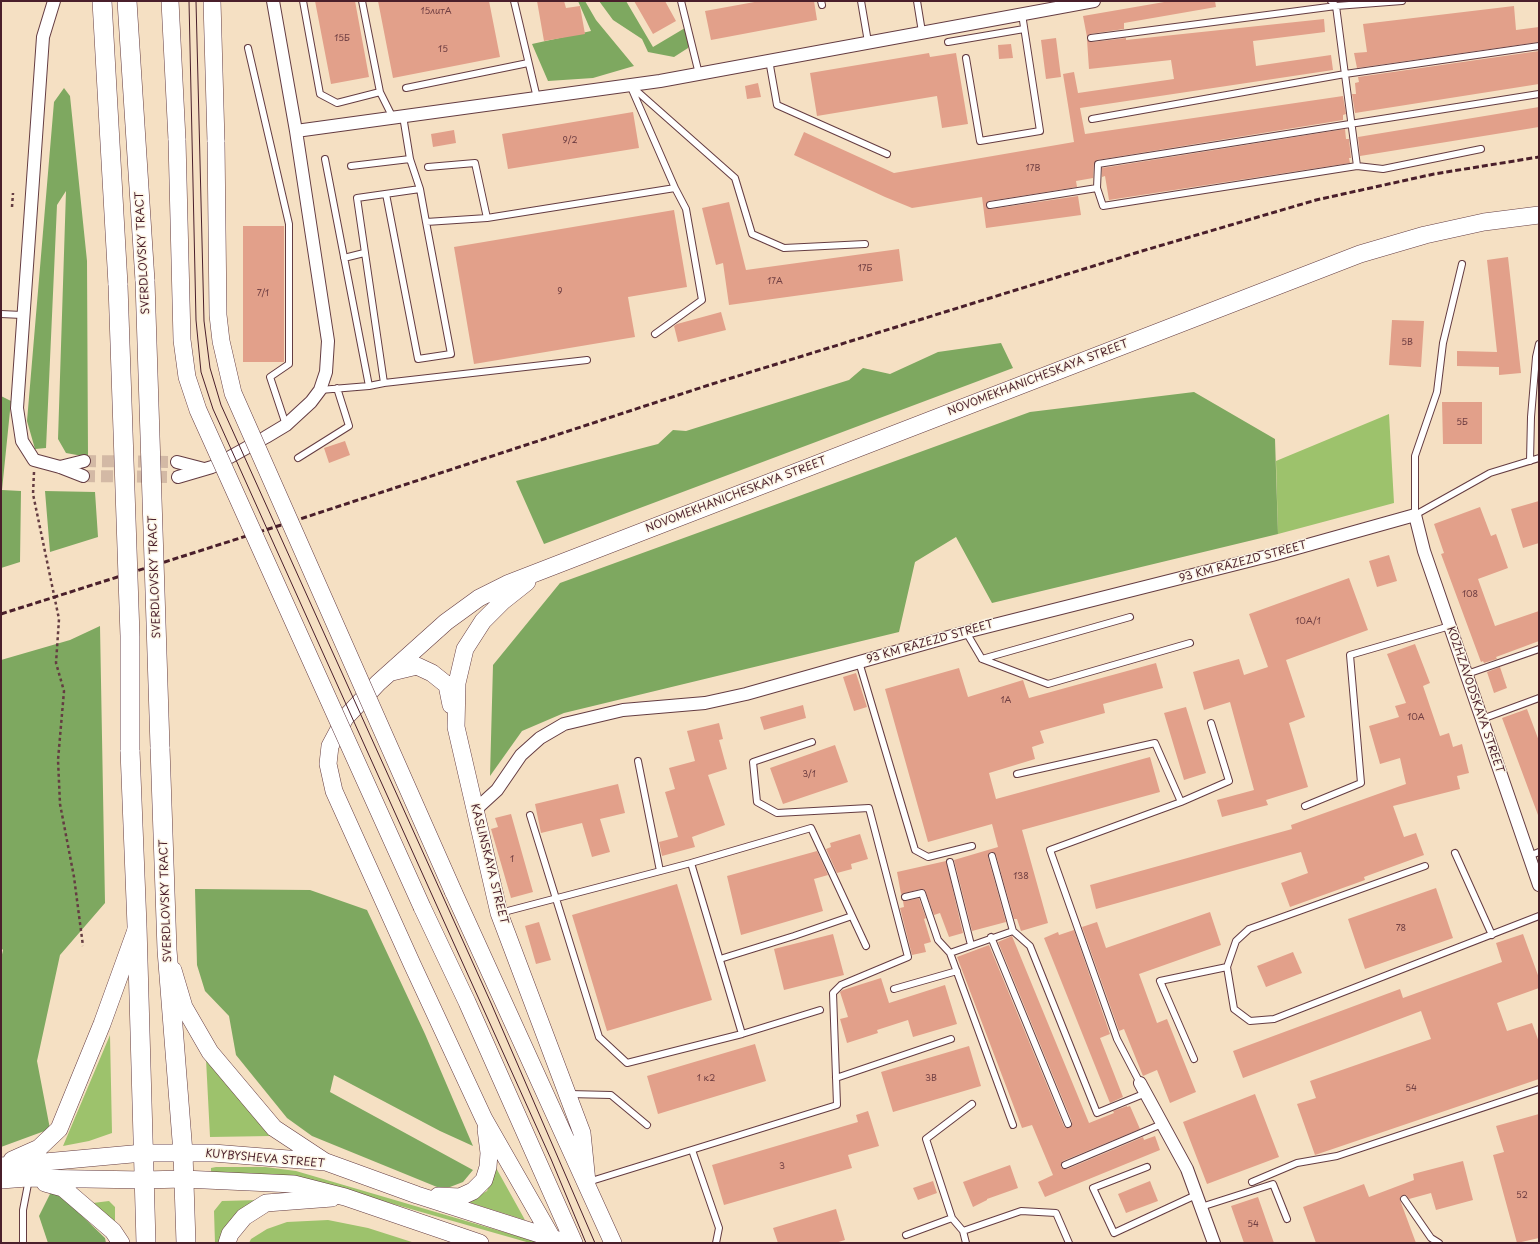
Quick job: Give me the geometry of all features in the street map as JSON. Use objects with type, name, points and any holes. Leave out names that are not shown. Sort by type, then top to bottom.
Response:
[{"type":"main road","points":[[102,1],[118,285],[130,636],[130,750],[137,926],[146,1243]]},
{"type":"main road","name":"SVERDLOVSKY TRACT","points":[[127,1],[145,282],[167,950],[182,1153],[186,1243]]},
{"type":"main road","points":[[170,1],[177,140],[182,340],[187,377],[198,410],[422,907],[467,1002],[574,1243]]},
{"type":"main road","points":[[212,1],[216,142],[218,315],[224,360],[232,393],[453,891],[613,1243]]},
{"type":"main road","name":"NOVOMEKHANICHESKAYA STREET","points":[[484,1119],[334,791],[328,764],[330,746],[345,718],[391,672],[446,622],[478,598],[544,569],[1360,254],[1425,235],[1484,222],[1539,215]]},
{"type":"main road","name":"KASLINSKAYA STREET","points":[[544,569],[503,601],[483,621],[465,649],[457,684],[456,727],[474,811],[499,913],[582,1133],[586,1182]]},
{"type":"main road","points":[[391,672],[417,666],[432,673],[447,685],[456,727]]},
{"type":"main road","points":[[1,1166],[39,1148],[59,1129],[102,1024],[137,926]]},
{"type":"main road","points":[[167,950],[184,1008],[210,1052],[274,1128],[326,1162]]},
{"type":"main road","points":[[417,1195],[460,1197],[473,1191],[484,1180],[488,1168],[489,1153],[484,1119]]},
{"type":"main road","points":[[484,1119],[558,1242]]},
{"type":"main road","name":"KUYBYSHEVA STREET","points":[[1,1166],[144,1153],[213,1153],[326,1162],[417,1195],[558,1242]]},
{"type":"main road","points":[[29,1178],[63,1188],[113,1231],[121,1243]]},
{"type":"main road","name":"KUYBYSHEVA STREET","points":[[1,1180],[29,1178],[144,1180],[183,1179],[294,1184],[345,1198],[480,1243]]},
{"type":"main road","points":[[227,1243],[230,1234],[244,1217],[266,1203],[345,1198]]},
{"type":"street","points":[[54,1],[43,36],[22,315],[17,408],[22,440],[34,460],[60,467],[83,476]]},
{"type":"street","points":[[178,477],[212,467],[286,425],[311,402],[320,390],[326,372],[328,341],[296,131],[273,1]]},
{"type":"street","points":[[296,131],[630,85],[699,74],[1094,1]]},
{"type":"street","points":[[60,467],[84,461]]},
{"type":"street","points":[[177,462],[205,470]]},
{"type":"street","name":"KOZHZAVODSKAYA STREET","points":[[1415,515],[1424,550],[1482,719],[1534,854],[1539,885]]},
{"type":"street","name":"93 KM RAZEZD STREET","points":[[474,811],[497,790],[521,755],[540,738],[564,724],[623,710],[705,702],[746,694],[966,632],[1272,555],[1415,515]]},
{"type":"street","points":[[1143,1088],[1187,1169],[1214,1243]]},
{"type":"lane","points":[[303,1],[320,94],[337,103],[380,92]]},
{"type":"lane","points":[[362,1],[380,92],[398,117],[420,190],[451,354],[418,359],[386,194]]},
{"type":"lane","points":[[514,1],[537,98]]},
{"type":"lane","points":[[681,1],[699,74]]},
{"type":"lane","points":[[861,1],[868,42]]},
{"type":"lane","points":[[918,1],[922,32]]},
{"type":"lane","points":[[1331,1],[1336,6],[1357,166]]},
{"type":"lane","points":[[1091,38],[1336,6],[1402,1]]},
{"type":"lane","points":[[966,58],[980,141],[1040,131],[1022,14]]},
{"type":"lane","points":[[948,42],[1024,30]]},
{"type":"lane","points":[[1092,118],[1345,74],[1539,46]]},
{"type":"lane","points":[[248,48],[289,224],[289,364],[270,377],[286,425]]},
{"type":"lane","points":[[769,60],[777,105],[886,154]]},
{"type":"lane","points":[[406,88],[528,63]]},
{"type":"lane","points":[[630,85],[675,188],[686,208],[702,300],[655,334]]},
{"type":"lane","points":[[630,85],[735,178],[752,234],[784,248],[866,244]]},
{"type":"lane","points":[[1481,149],[1383,169],[1357,166],[1103,206],[1097,188],[1098,164],[1539,94]]},
{"type":"lane","points":[[325,159],[369,386]]},
{"type":"lane","points":[[351,166],[410,159]]},
{"type":"lane","points":[[428,167],[475,163],[487,218]]},
{"type":"lane","points":[[426,222],[487,218],[675,188]]},
{"type":"lane","points":[[990,205],[1097,188]]},
{"type":"lane","points":[[384,383],[357,198],[420,190]]},
{"type":"lane","points":[[344,258],[364,253]]},
{"type":"lane","points":[[1462,264],[1443,343],[1437,392],[1415,456],[1415,515],[1490,473],[1539,458]]},
{"type":"lane","points":[[1,314],[22,315]]},
{"type":"lane","points":[[1530,461],[1531,417],[1536,357],[1539,344]]},
{"type":"lane","points":[[320,390],[369,386],[384,383],[587,360]]},
{"type":"lane","points":[[298,458],[349,426],[337,388]]},
{"type":"lane","points":[[982,659],[1130,617]]},
{"type":"lane","points":[[1305,806],[1361,783],[1350,655],[1450,626]]},
{"type":"lane","points":[[966,632],[982,659],[1048,684],[1190,643]]},
{"type":"lane","points":[[1467,674],[1539,649]]},
{"type":"lane","points":[[859,662],[915,850],[928,857],[972,846]]},
{"type":"lane","points":[[1482,719],[1539,698]]},
{"type":"lane","points":[[992,856],[1013,931],[1030,946],[1097,1113],[1143,1088],[1117,1039],[1050,850],[1181,802],[1229,781],[1211,723]]},
{"type":"lane","points":[[586,1182],[837,1105],[833,993],[841,984],[908,957],[869,808],[777,813],[757,802],[753,762],[812,742]]},
{"type":"lane","points":[[1017,774],[1155,743],[1181,802]]},
{"type":"lane","points":[[638,761],[660,871]]},
{"type":"lane","points":[[530,815],[599,1037],[627,1063],[742,1034],[820,1010]]},
{"type":"lane","points":[[499,913],[691,863],[811,828],[866,946]]},
{"type":"lane","points":[[1455,853],[1492,934]]},
{"type":"lane","points":[[950,862],[971,945]]},
{"type":"lane","points":[[691,863],[742,1034]]},
{"type":"lane","points":[[1425,866],[1249,929],[1236,941],[1227,967],[1234,1009],[1250,1021],[1274,1019],[1539,916]]},
{"type":"lane","points":[[905,897],[922,893],[938,940],[950,953],[1013,1125]]},
{"type":"lane","points":[[720,959],[852,916]]},
{"type":"lane","points":[[950,953],[991,937],[1013,931]]},
{"type":"lane","points":[[991,937],[1068,1124]]},
{"type":"lane","points":[[1194,1059],[1160,981],[1227,967]]},
{"type":"lane","points":[[894,989],[957,971]]},
{"type":"lane","points":[[836,1078],[951,1039]]},
{"type":"lane","points":[[1252,1182],[1297,1163],[1337,1156],[1539,1089]]},
{"type":"lane","points":[[567,1094],[611,1095],[647,1125]]},
{"type":"lane","points":[[966,1243],[963,1231],[952,1218],[926,1139],[972,1104]]},
{"type":"lane","points":[[1065,1165],[1162,1124]]},
{"type":"lane","points":[[692,1150],[719,1228],[716,1243]]},
{"type":"lane","points":[[1147,1168],[1093,1188],[1114,1233],[1196,1195]]},
{"type":"lane","points":[[23,1243],[23,1210],[29,1178]]},
{"type":"lane","points":[[1200,1207],[1273,1184],[1287,1220]]},
{"type":"lane","points":[[1404,1199],[1432,1238],[1439,1243]]},
{"type":"lane","points":[[963,1231],[1021,1211],[1056,1213],[1069,1243]]},
{"type":"lane","points":[[906,1235],[952,1218]]},
{"type":"path","points":[[12,207],[13,193]]},
{"type":"path","points":[[34,460],[33,494],[59,619],[56,662],[64,691],[58,760],[60,804],[74,877],[83,946]]},
{"type":"green space","points":[[578,1],[585,1],[596,20],[634,66],[593,78],[548,81],[532,44],[591,31]]},
{"type":"green space","points":[[599,1],[626,1],[653,47],[690,25],[688,48],[674,57],[648,52],[642,39],[613,20]]},
{"type":"green space","points":[[64,88],[70,96],[87,261],[88,457],[66,453],[58,439],[66,191],[57,205],[46,448],[35,449],[27,421],[54,102]]},
{"type":"green space","points":[[1001,343],[1013,368],[544,544],[516,481],[658,444],[673,430],[686,431],[849,380],[863,368],[890,374],[938,352]]},
{"type":"green space","points":[[1194,392],[1275,439],[1278,534],[992,603],[956,537],[915,562],[899,632],[564,713],[522,731],[490,776],[493,665],[560,583],[1030,412]]},
{"type":"green space","points":[[1,396],[11,401],[2,490],[21,491],[20,562],[1,568]]},
{"type":"green space","points":[[1389,414],[1394,503],[1278,534],[1276,461]]},
{"type":"green space","points":[[45,491],[95,492],[98,537],[50,552]]},
{"type":"green space","points":[[100,626],[105,903],[60,955],[37,1061],[50,1129],[1,1147],[1,959],[3,950],[1,948],[1,660],[70,640]]},
{"type":"green space","points":[[195,889],[310,890],[367,910],[425,1034],[473,1146],[440,1131],[334,1075],[330,1092],[473,1170],[463,1182],[450,1187],[437,1187],[312,1136],[287,1118],[236,1055],[229,1016],[205,991],[197,965]]},
{"type":"green space","points":[[110,1035],[112,1133],[89,1141],[63,1146]]},
{"type":"green space","points":[[206,1059],[271,1136],[210,1137]]},
{"type":"green space","points":[[495,1166],[525,1220],[468,1202],[487,1191]]},
{"type":"green space","points":[[265,1167],[296,1171],[541,1243],[530,1243],[309,1180],[274,1175],[211,1172],[211,1168]]},
{"type":"green space","points":[[52,1190],[75,1209],[105,1238],[106,1243],[48,1243],[39,1216]]},
{"type":"green space","points":[[260,1200],[220,1243],[215,1243],[214,1211],[222,1201]]},
{"type":"green space","points":[[109,1201],[115,1207],[115,1227],[93,1203]]},
{"type":"green space","points":[[328,1220],[368,1228],[415,1243],[249,1243],[251,1239],[267,1229],[287,1222]]},
{"type":"building","points":[[315,1],[355,1],[369,77],[331,84]]},
{"type":"building","points":[[378,1],[489,1],[500,57],[393,78]]},
{"type":"building","points":[[537,1],[564,1],[566,8],[580,6],[585,34],[544,41]]},
{"type":"building","points":[[634,1],[665,1],[676,21],[653,34]]},
{"type":"building","points":[[760,1],[814,1],[817,20],[711,40],[705,11]]},
{"type":"building","points":[[1170,1],[1215,1],[1216,7],[1124,23],[1124,29],[1090,34],[1087,37],[1083,16]]},
{"type":"building","points":[[1514,6],[1516,30],[1539,27],[1539,42],[1357,68],[1354,53],[1367,52],[1363,24]]},
{"type":"building","points":[[1324,19],[1325,32],[1253,41],[1256,66],[1331,55],[1333,70],[1080,108],[1085,134],[1343,96],[1346,114],[1343,115],[1343,120],[1097,160],[1094,163],[1093,178],[1076,181],[1077,187],[989,201],[986,204],[987,208],[991,209],[1078,196],[1081,215],[986,228],[982,197],[912,208],[794,155],[804,132],[894,173],[1074,142],[1063,74],[1074,72],[1078,93],[1174,79],[1171,60],[1089,69],[1087,40],[1092,42],[1126,38],[1126,40]]},
{"type":"building","points":[[1056,38],[1061,77],[1046,79],[1041,40]]},
{"type":"building","points":[[1011,44],[1013,58],[999,59],[998,45]]},
{"type":"building","points":[[1539,51],[1539,84],[1355,113],[1352,94],[1356,94],[1355,83],[1359,82],[1358,77]]},
{"type":"building","points":[[929,53],[930,57],[956,53],[968,124],[942,128],[937,96],[817,116],[810,73]]},
{"type":"building","points":[[758,83],[761,97],[747,99],[745,86]]},
{"type":"building","points":[[1539,107],[1539,127],[1360,156],[1358,137]]},
{"type":"building","points":[[633,112],[639,148],[508,169],[502,134]]},
{"type":"building","points":[[1345,129],[1346,139],[1349,139],[1351,158],[1349,158],[1350,163],[1109,200],[1105,176],[1102,177],[1102,168]]},
{"type":"building","points":[[454,130],[456,143],[433,147],[431,134]]},
{"type":"building","points":[[729,202],[746,270],[899,249],[903,281],[729,305],[723,263],[716,265],[702,208]]},
{"type":"building","points":[[674,210],[687,287],[628,297],[635,337],[474,364],[454,247]]},
{"type":"building","points":[[243,226],[284,226],[284,362],[243,362]]},
{"type":"building","points":[[1508,257],[1521,373],[1499,375],[1499,367],[1457,366],[1457,351],[1497,352],[1487,260]]},
{"type":"building","points":[[721,312],[726,330],[678,342],[674,326]]},
{"type":"building","points":[[1392,320],[1424,321],[1421,367],[1389,365]]},
{"type":"building","points":[[1442,402],[1482,402],[1482,444],[1443,444]]},
{"type":"building","points":[[345,441],[350,455],[329,463],[324,448]]},
{"type":"building","points":[[1539,501],[1539,543],[1523,548],[1511,509]]},
{"type":"building","points":[[1480,507],[1491,536],[1496,534],[1508,568],[1478,579],[1495,626],[1539,611],[1539,641],[1484,663],[1483,661],[1481,662],[1441,554],[1444,553],[1434,524]]},
{"type":"building","points":[[1389,555],[1397,581],[1377,587],[1369,561]]},
{"type":"building","points":[[1349,578],[1368,630],[1286,660],[1305,717],[1289,723],[1308,787],[1266,800],[1268,805],[1222,817],[1217,800],[1254,790],[1230,702],[1204,710],[1193,672],[1239,659],[1244,675],[1268,667],[1249,614]]},
{"type":"building","points":[[1415,644],[1430,683],[1423,686],[1440,736],[1449,733],[1453,747],[1462,744],[1469,773],[1457,776],[1460,789],[1393,806],[1404,837],[1416,833],[1424,855],[1364,877],[1365,880],[1290,907],[1281,883],[1308,873],[1301,852],[1096,909],[1090,885],[1292,829],[1291,825],[1406,784],[1400,758],[1380,764],[1369,726],[1399,717],[1395,706],[1406,703],[1387,654]]},
{"type":"building","points":[[1156,663],[1163,688],[1103,704],[1105,713],[1040,731],[1044,743],[1032,747],[1035,759],[989,773],[996,799],[1150,757],[1160,792],[1022,830],[1048,923],[1021,931],[1017,919],[1014,919],[996,855],[993,852],[989,853],[988,857],[1006,922],[972,931],[954,860],[998,847],[992,824],[928,842],[885,689],[959,668],[968,697],[1023,680],[1029,698]]},
{"type":"building","points":[[1500,667],[1507,688],[1494,693],[1487,672]]},
{"type":"building","points":[[856,673],[867,707],[854,711],[843,677]]},
{"type":"building","points":[[803,705],[806,718],[764,730],[760,717]]},
{"type":"building","points":[[1186,707],[1206,773],[1184,780],[1164,713]]},
{"type":"building","points":[[1527,709],[1539,741],[1539,815],[1502,718]]},
{"type":"building","points":[[719,723],[723,739],[719,740],[727,769],[708,775],[725,825],[692,837],[695,847],[662,856],[659,842],[678,837],[665,792],[675,789],[669,768],[695,761],[687,731]]},
{"type":"building","points":[[835,745],[848,782],[783,804],[770,768]]},
{"type":"building","points":[[618,784],[625,813],[600,819],[610,852],[592,857],[582,823],[541,833],[535,804]]},
{"type":"building","points":[[511,814],[533,892],[511,898],[491,829],[498,827],[495,818]]},
{"type":"building","points":[[860,834],[868,859],[851,864],[852,869],[837,873],[826,849],[831,847],[830,843]]},
{"type":"building","points":[[817,851],[828,875],[814,879],[823,911],[741,935],[727,876]]},
{"type":"building","points":[[946,861],[963,933],[949,937],[940,913],[934,915],[925,890],[921,889],[901,894],[897,872]]},
{"type":"building","points":[[677,884],[712,1000],[607,1031],[572,915]]},
{"type":"building","points":[[1436,888],[1453,938],[1365,969],[1348,919]]},
{"type":"building","points":[[919,898],[926,918],[924,919],[931,942],[924,944],[926,952],[912,955],[900,908],[904,907],[903,901]]},
{"type":"building","points":[[1210,912],[1221,945],[1139,974],[1157,1023],[1167,1019],[1196,1092],[1170,1103],[1157,1070],[1143,1076],[1124,1029],[1119,1031],[1082,927],[1097,922],[1106,948]]},
{"type":"building","points":[[539,922],[551,960],[536,964],[525,926]]},
{"type":"building","points":[[1074,930],[1110,1034],[1100,1038],[1123,1097],[1110,1103],[1044,938],[1058,932],[1059,935]]},
{"type":"building","points":[[833,934],[844,975],[784,990],[774,949]]},
{"type":"building","points":[[1523,934],[1539,978],[1539,988],[1497,1003],[1507,1031],[1532,1023],[1539,1042],[1539,1079],[1315,1155],[1297,1104],[1316,1098],[1310,1081],[1431,1039],[1421,1011],[1243,1078],[1233,1051],[1400,989],[1403,998],[1502,962],[1496,943]]},
{"type":"building","points":[[1012,936],[1089,1123],[1114,1113],[1113,1111],[1130,1106],[1140,1129],[1063,1161],[1061,1167],[1067,1169],[1143,1137],[1144,1140],[1155,1136],[1160,1150],[1045,1197],[1038,1182],[1053,1175],[1032,1125],[1022,1128],[957,957],[989,945],[1064,1126],[1069,1128],[1072,1126],[1072,1122],[998,942]]},
{"type":"building","points":[[1293,952],[1302,973],[1266,987],[1257,966]]},
{"type":"building","points":[[881,978],[889,1003],[945,985],[957,1024],[913,1037],[908,1020],[877,1030],[878,1033],[847,1043],[840,1019],[848,1017],[840,992]]},
{"type":"building","points":[[755,1044],[766,1081],[658,1114],[647,1076]]},
{"type":"building","points":[[969,1046],[981,1086],[893,1112],[881,1072]]},
{"type":"building","points":[[1255,1094],[1279,1157],[1207,1184],[1183,1122]]},
{"type":"building","points":[[868,1111],[879,1146],[848,1155],[852,1168],[724,1205],[712,1165],[858,1122],[856,1115]]},
{"type":"building","points":[[1539,1114],[1539,1238],[1517,1243],[1493,1155],[1504,1152],[1496,1126]]},
{"type":"building","points":[[1463,1161],[1473,1200],[1436,1210],[1431,1193],[1409,1199],[1406,1195],[1400,1197],[1416,1243],[1316,1243],[1303,1207],[1364,1184],[1369,1197],[1414,1180],[1413,1174]]},
{"type":"building","points":[[1010,1165],[1018,1188],[987,1199],[973,1207],[963,1182]]},
{"type":"building","points":[[933,1181],[937,1193],[918,1200],[913,1188]]},
{"type":"building","points":[[1150,1181],[1158,1201],[1126,1213],[1118,1194]]},
{"type":"building","points":[[1258,1197],[1274,1243],[1244,1243],[1231,1206]]},
{"type":"building","points":[[836,1209],[845,1240],[835,1243],[778,1243],[773,1228]]},
{"type":"tunnel","points":[[84,461],[177,462]]},
{"type":"tunnel","points":[[83,476],[178,477]]},
{"type":"tram line","points":[[189,1],[196,320],[201,372],[213,409],[551,1159],[586,1243]]},
{"type":"tram line","points":[[196,1],[204,321],[210,368],[221,405],[491,1003],[595,1243]]},
{"type":"railway","points":[[1,614],[300,519],[712,384],[1142,251],[1316,200],[1434,174],[1539,157]]}]
